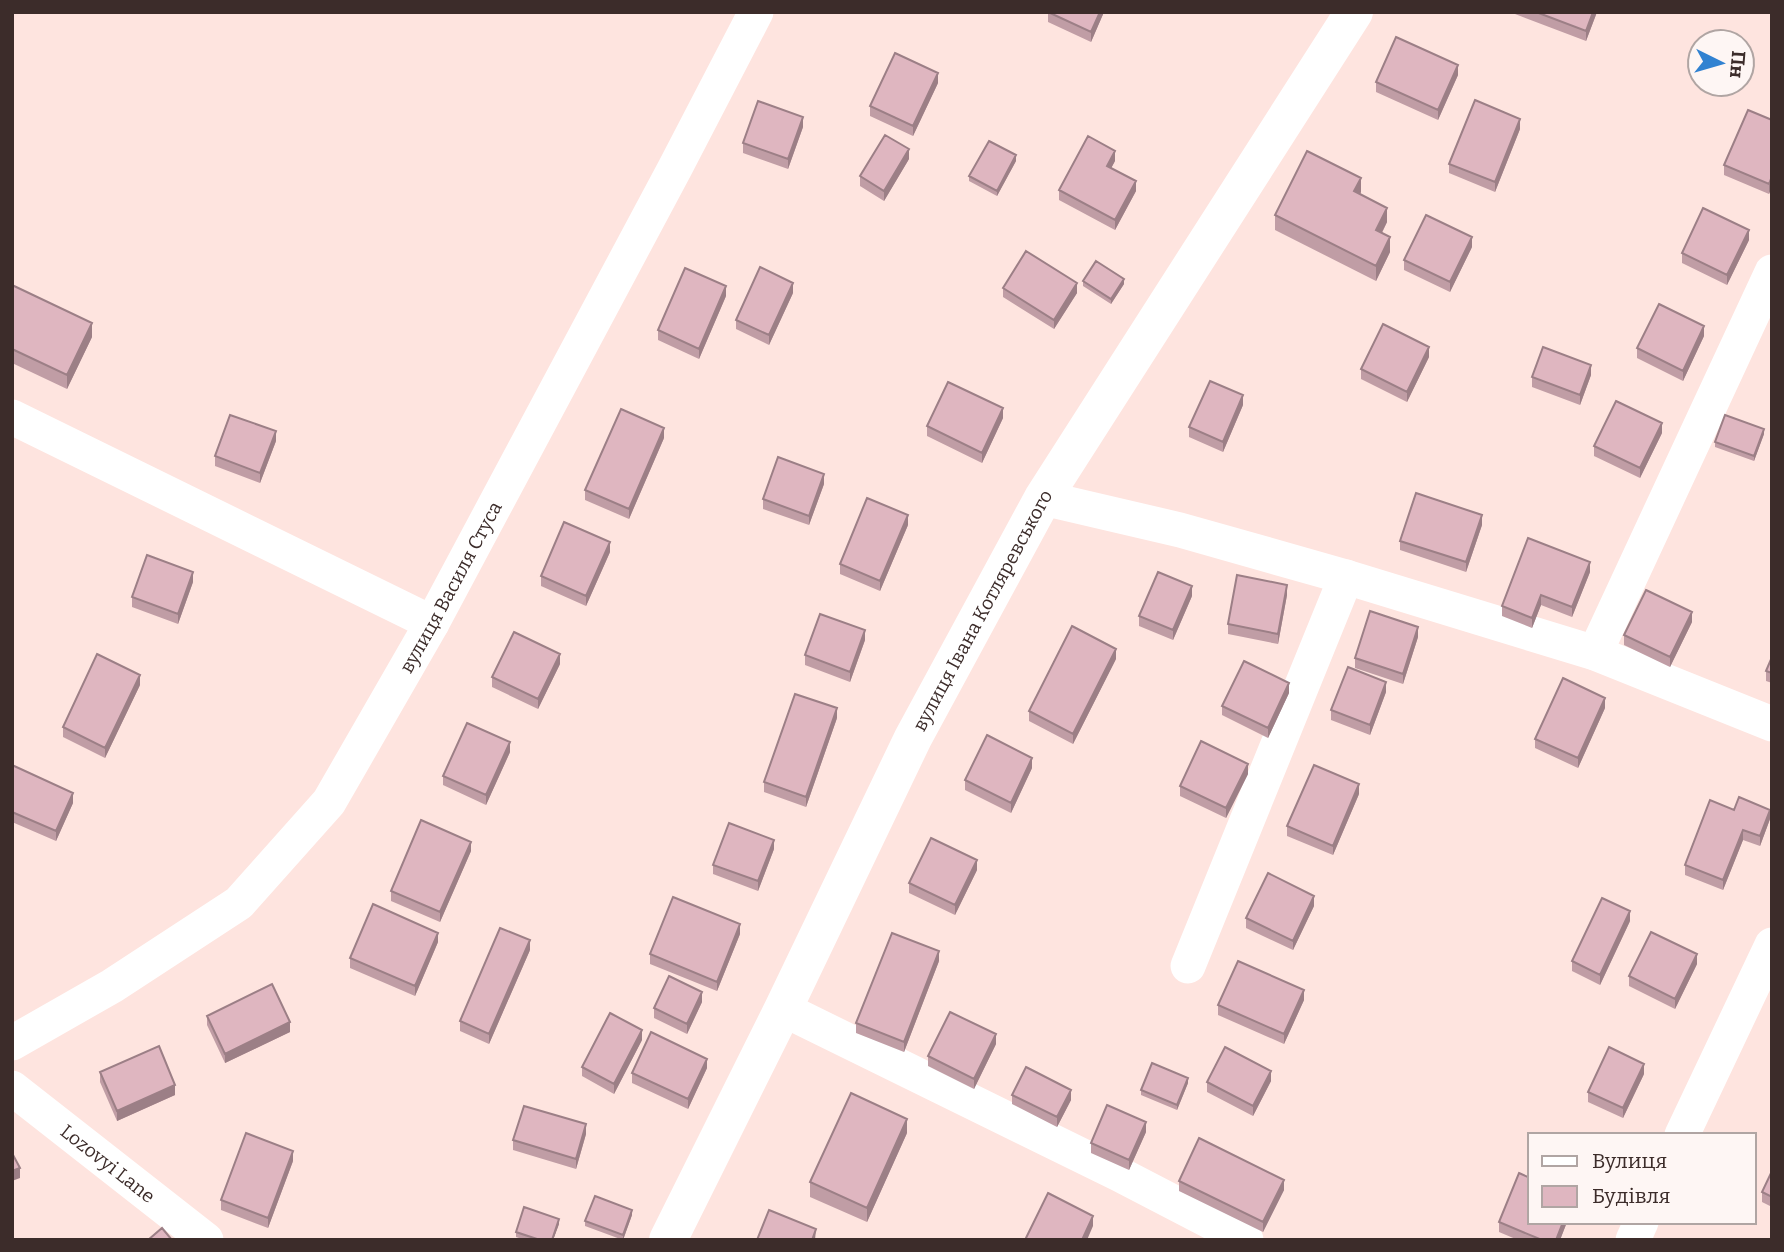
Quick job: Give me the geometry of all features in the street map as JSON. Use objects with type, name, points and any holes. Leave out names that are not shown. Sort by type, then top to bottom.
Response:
[{"type":"street","name":"вулиця Василя Стуса","points":[[12,1044],[112,986],[239,903],[329,802],[432,623],[756,12]]},
{"type":"street","name":"вулиця Івана Котляревського","points":[[668,1240],[913,738],[1043,498],[1354,12]]},
{"type":"street","points":[[1595,653],[1772,272]]},
{"type":"street","points":[[12,418],[432,623]]},
{"type":"street","points":[[1043,498],[1180,530],[1346,577],[1595,653],[1772,724]]},
{"type":"street","points":[[1188,966],[1346,577]]},
{"type":"street","points":[[1683,1133],[1772,945]]},
{"type":"street","points":[[783,1009],[1117,1173],[1246,1240]]},
{"type":"street","name":"Lozovyi Lane","points":[[12,1088],[206,1240]]},
{"type":"street","points":[[1633,1240],[1640,1224]]},
{"type":"building","points":[[1048,12],[1100,12],[1091,32]]},
{"type":"building","points":[[1536,12],[1593,12],[1586,31]]},
{"type":"building","points":[[1396,37],[1458,65],[1438,110],[1376,82]]},
{"type":"building","points":[[895,53],[938,73],[913,126],[870,106]]},
{"type":"building","points":[[1475,100],[1520,119],[1495,182],[1449,164]]},
{"type":"building","points":[[758,101],[803,117],[788,159],[743,143]]},
{"type":"building","points":[[1748,110],[1772,120],[1772,176],[1769,184],[1724,165]]},
{"type":"building","points":[[885,135],[909,149],[884,191],[860,176]]},
{"type":"building","points":[[1088,136],[1115,151],[1107,166],[1136,181],[1115,220],[1059,190]]},
{"type":"building","points":[[989,141],[1016,155],[997,191],[969,176]]},
{"type":"building","points":[[1307,151],[1361,178],[1354,191],[1387,208],[1376,230],[1390,237],[1376,266],[1275,215]]},
{"type":"building","points":[[1703,208],[1749,230],[1727,275],[1682,253]]},
{"type":"building","points":[[1426,215],[1472,237],[1450,282],[1404,260]]},
{"type":"building","points":[[1026,251],[1077,283],[1054,320],[1003,288]]},
{"type":"building","points":[[1096,261],[1124,279],[1111,299],[1083,281]]},
{"type":"building","points":[[760,267],[793,283],[769,335],[736,320]]},
{"type":"building","points":[[685,268],[726,286],[699,349],[658,330]]},
{"type":"building","points":[[12,285],[92,323],[67,375],[12,349]]},
{"type":"building","points":[[1659,304],[1704,326],[1683,371],[1637,348]]},
{"type":"building","points":[[1383,324],[1429,347],[1407,392],[1361,369]]},
{"type":"building","points":[[1543,347],[1591,365],[1580,395],[1532,377]]},
{"type":"building","points":[[1210,381],[1243,395],[1223,442],[1189,427]]},
{"type":"building","points":[[948,382],[1003,408],[982,453],[927,426]]},
{"type":"building","points":[[1616,401],[1662,423],[1640,468],[1594,446]]},
{"type":"building","points":[[621,409],[664,428],[629,509],[585,490]]},
{"type":"building","points":[[230,415],[276,431],[260,473],[215,456]]},
{"type":"building","points":[[1725,415],[1764,429],[1754,456],[1715,442]]},
{"type":"building","points":[[778,457],[824,474],[809,516],[763,499]]},
{"type":"building","points":[[1416,493],[1482,515],[1466,562],[1400,541]]},
{"type":"building","points":[[867,498],[908,515],[880,581],[840,564]]},
{"type":"building","points":[[564,522],[610,542],[586,596],[541,576]]},
{"type":"building","points":[[1528,538],[1590,562],[1572,607],[1541,595],[1532,618],[1502,606]]},
{"type":"building","points":[[147,555],[193,572],[178,614],[132,597]]},
{"type":"building","points":[[1158,572],[1192,586],[1173,630],[1139,616]]},
{"type":"building","points":[[1237,575],[1287,585],[1278,634],[1228,624]]},
{"type":"building","points":[[1646,590],[1692,612],[1670,657],[1624,635]]},
{"type":"building","points":[[1370,611],[1418,627],[1403,674],[1355,658]]},
{"type":"building","points":[[820,614],[865,630],[850,672],[805,655]]},
{"type":"building","points":[[1072,626],[1116,649],[1073,734],[1029,711]]},
{"type":"building","points":[[514,632],[560,654],[538,699],[492,677]]},
{"type":"building","points":[[97,654],[140,675],[105,748],[63,727]]},
{"type":"building","points":[[1772,657],[1772,673],[1766,671]]},
{"type":"building","points":[[1244,661],[1289,683],[1268,728],[1222,706]]},
{"type":"building","points":[[1348,667],[1386,682],[1370,725],[1331,710]]},
{"type":"building","points":[[1563,678],[1605,698],[1578,758],[1535,739]]},
{"type":"building","points":[[795,694],[837,708],[806,797],[764,782]]},
{"type":"building","points":[[467,723],[510,742],[486,795],[443,776]]},
{"type":"building","points":[[987,735],[1032,758],[1011,803],[965,780]]},
{"type":"building","points":[[1201,741],[1248,764],[1226,808],[1180,786]]},
{"type":"building","points":[[12,765],[73,793],[56,831],[12,812]]},
{"type":"building","points":[[1314,765],[1359,784],[1333,846],[1287,826]]},
{"type":"building","points":[[1739,797],[1770,810],[1760,836],[1743,830],[1723,880],[1685,865],[1710,800],[1734,810]]},
{"type":"building","points":[[421,820],[471,842],[440,912],[391,891]]},
{"type":"building","points":[[729,823],[774,840],[758,881],[713,865]]},
{"type":"building","points":[[931,838],[977,860],[955,905],[909,883]]},
{"type":"building","points":[[1268,873],[1314,896],[1293,941],[1246,918]]},
{"type":"building","points":[[673,897],[740,924],[717,982],[650,954]]},
{"type":"building","points":[[1602,898],[1630,911],[1600,975],[1572,961]]},
{"type":"building","points":[[373,904],[438,933],[415,986],[350,958]]},
{"type":"building","points":[[500,928],[530,940],[489,1034],[460,1021]]},
{"type":"building","points":[[1651,932],[1697,954],[1675,999],[1629,976]]},
{"type":"building","points":[[892,933],[939,951],[904,1042],[856,1023]]},
{"type":"building","points":[[1238,961],[1304,990],[1284,1034],[1218,1005]]},
{"type":"building","points":[[669,976],[702,992],[687,1024],[654,1008]]},
{"type":"building","points":[[272,984],[290,1022],[225,1054],[207,1016]]},
{"type":"building","points":[[950,1012],[996,1034],[974,1079],[928,1056]]},
{"type":"building","points":[[610,1013],[642,1030],[614,1084],[582,1067]]},
{"type":"building","points":[[651,1032],[707,1059],[688,1099],[632,1073]]},
{"type":"building","points":[[159,1046],[175,1085],[117,1111],[100,1072]]},
{"type":"building","points":[[1225,1047],[1271,1071],[1253,1106],[1207,1082]]},
{"type":"building","points":[[1609,1047],[1644,1064],[1623,1108],[1588,1092]]},
{"type":"building","points":[[1152,1063],[1188,1078],[1177,1105],[1141,1090]]},
{"type":"building","points":[[1026,1067],[1071,1090],[1057,1117],[1012,1095]]},
{"type":"building","points":[[851,1093],[907,1119],[867,1208],[810,1182]]},
{"type":"building","points":[[1107,1105],[1146,1122],[1129,1160],[1091,1143]]},
{"type":"building","points":[[524,1106],[586,1124],[576,1159],[513,1140]]},
{"type":"building","points":[[246,1133],[293,1151],[268,1218],[221,1200]]},
{"type":"building","points":[[1199,1138],[1284,1180],[1263,1222],[1179,1181]]},
{"type":"building","points":[[12,1153],[20,1168],[12,1171]]},
{"type":"building","points":[[1772,1171],[1772,1197],[1762,1192]]},
{"type":"building","points":[[1519,1173],[1528,1177],[1528,1224],[1562,1224],[1556,1240],[1542,1240],[1499,1222]]},
{"type":"building","points":[[1048,1193],[1093,1216],[1082,1240],[1026,1238]]},
{"type":"building","points":[[595,1196],[632,1210],[623,1235],[585,1221]]},
{"type":"building","points":[[524,1207],[559,1219],[552,1240],[540,1240],[516,1232]]},
{"type":"building","points":[[769,1210],[816,1229],[812,1240],[757,1240]]},
{"type":"building","points":[[162,1228],[172,1240],[148,1240]]}]
